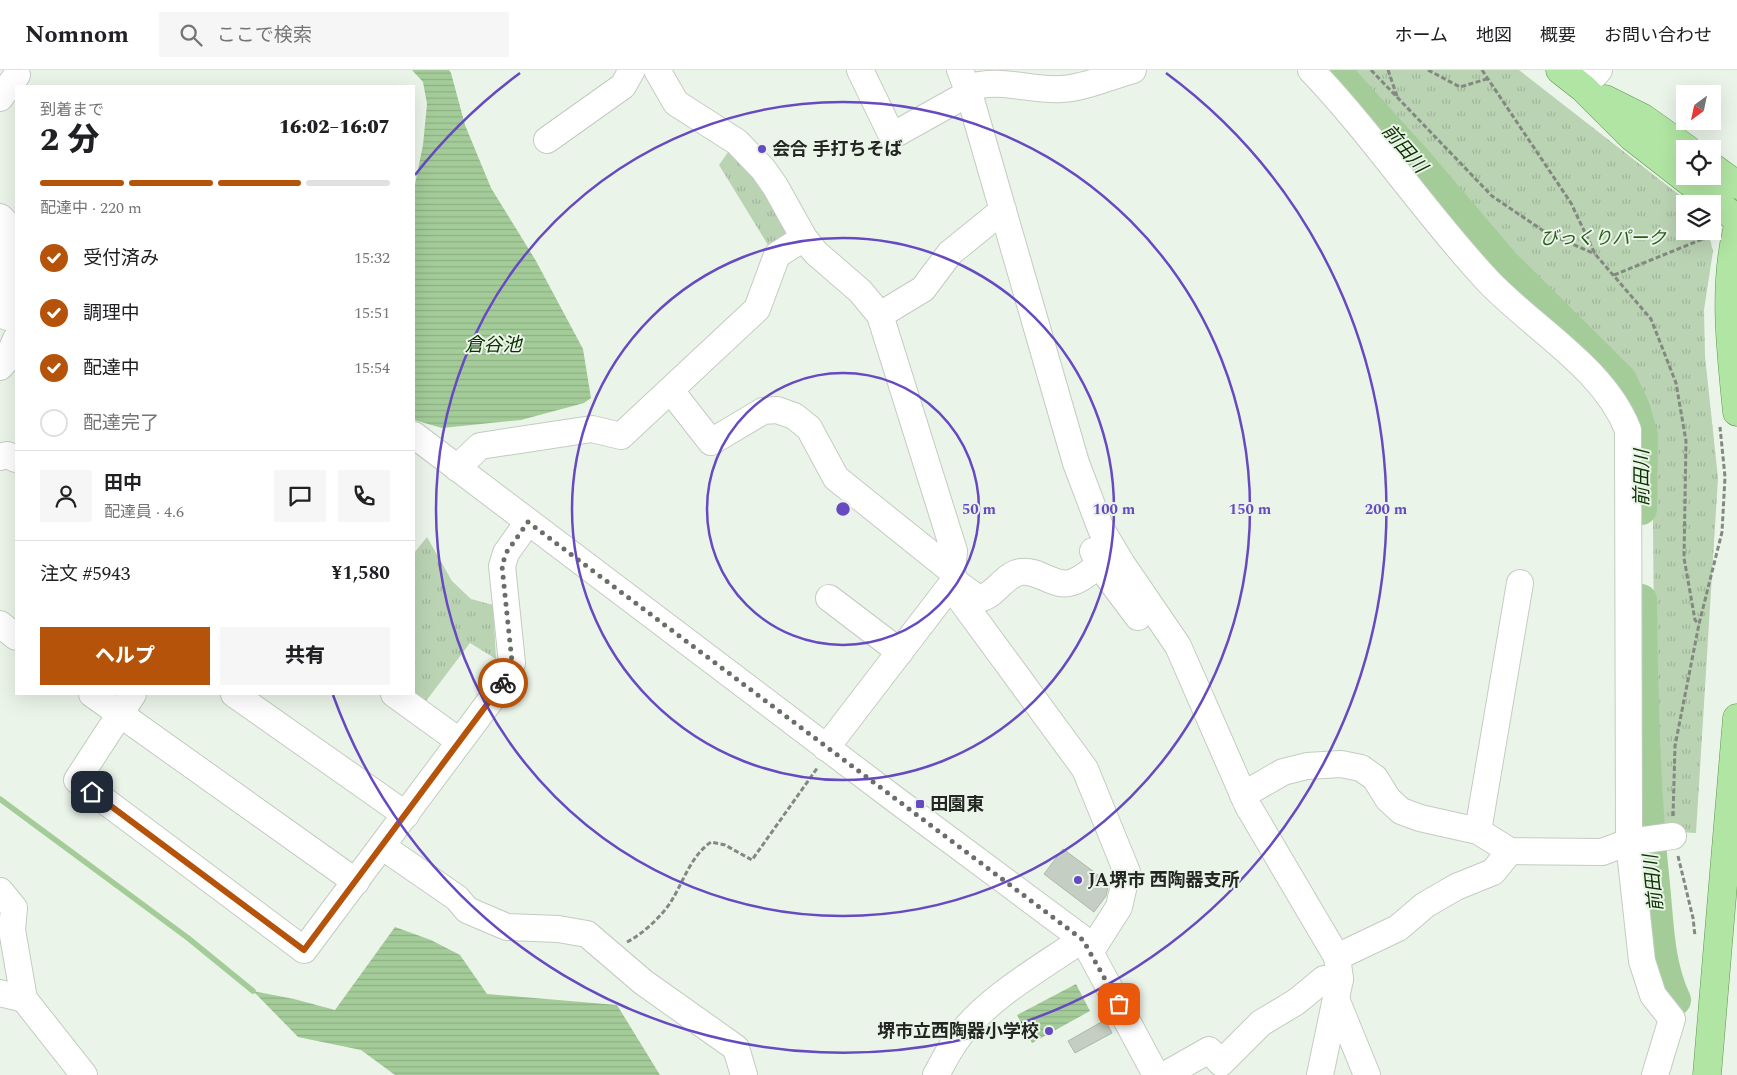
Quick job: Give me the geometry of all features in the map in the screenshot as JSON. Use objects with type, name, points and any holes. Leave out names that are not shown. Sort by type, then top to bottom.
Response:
[{"type":"main road","points":[[1560,70],[1591,79],[1676,141]]},
{"type":"main road","points":[[1591,79],[1632,137],[1731,227],[1732,262],[1728,415]]},
{"type":"main road","points":[[1721,173],[1737,185]]},
{"type":"main road","points":[[1707,1075],[1737,718]]},
{"type":"street","points":[[547,140],[623,86],[632,70]]},
{"type":"street","points":[[657,70],[676,103],[736,142],[762,170],[776,186],[804,238],[816,253],[860,291],[880,315],[954,551],[953,576],[962,602],[1085,769],[1128,872],[1119,907],[1087,945],[1008,990],[971,1023],[955,1041],[936,1075]]},
{"type":"street","points":[[860,70],[892,136],[966,84],[984,82],[1044,90],[1066,89],[1133,70]]},
{"type":"street","points":[[1311,70],[1489,282],[1600,384],[1621,412],[1628,430],[1629,842],[1642,962],[1653,995],[1672,1019],[1655,1075]]},
{"type":"street","points":[[0,98],[20,77]]},
{"type":"street","points":[[966,84],[1067,432],[1101,529],[1122,564],[1178,646],[1243,795],[1338,978],[1367,1075]]},
{"type":"street","points":[[880,315],[923,289],[950,252],[1003,210]]},
{"type":"street","points":[[0,217],[5,221],[11,234],[3,303],[10,325],[7,358],[0,367]]},
{"type":"street","points":[[457,468],[480,446],[592,428],[622,436],[757,309],[777,255],[804,238]]},
{"type":"street","points":[[671,391],[711,442],[763,411],[777,410],[794,416],[810,428],[836,478],[980,598],[989,597],[1013,575],[1022,571],[1036,574],[1057,583],[1072,583],[1099,566]]},
{"type":"street","points":[[1067,432],[1058,452],[1077,517],[1099,566],[1159,646],[1172,636]]},
{"type":"street","points":[[415,437],[1087,945],[1156,1075]]},
{"type":"street","points":[[0,457],[8,455],[15,458]]},
{"type":"street","points":[[126,704],[77,780],[304,950],[505,681],[512,662],[502,566],[506,553],[528,522]]},
{"type":"street","points":[[828,749],[900,652],[953,576]]},
{"type":"street","points":[[1478,831],[1520,583]]},
{"type":"street","points":[[829,598],[900,652]]},
{"type":"street","points":[[95,695],[126,704],[356,882]]},
{"type":"street","points":[[235,695],[406,815]]},
{"type":"street","points":[[395,695],[459,741]]},
{"type":"street","points":[[1243,795],[1283,772],[1306,766],[1341,764],[1361,768],[1374,778],[1388,799],[1401,811],[1420,818],[1478,831],[1510,851],[1602,852],[1629,842],[1668,837]]},
{"type":"street","points":[[383,846],[457,898],[467,910],[507,926],[558,929],[587,934],[643,982],[736,1048],[744,1075]]},
{"type":"street","points":[[1166,1075],[1209,1050],[1221,1063],[1261,1023],[1296,1002],[1324,979],[1338,978],[1425,905],[1456,888],[1493,872],[1510,851]]},
{"type":"street","points":[[0,891],[14,908],[12,996],[84,1075]]},
{"type":"street","points":[[1320,1075],[1338,978]]},
{"type":"path","points":[[1371,70],[1492,196],[1545,232],[1595,254]]},
{"type":"path","points":[[1388,70],[1398,97]]},
{"type":"path","points":[[1428,70],[1460,87],[1490,78]]},
{"type":"path","points":[[1482,70],[1490,78],[1571,203],[1595,254],[1651,319],[1676,384],[1686,441],[1684,558],[1695,620],[1700,624]]},
{"type":"path","points":[[1614,275],[1731,227]]},
{"type":"path","points":[[1695,945],[1693,918],[1668,837],[1675,746],[1700,624],[1722,532],[1728,415]]},
{"type":"path","points":[[608,951],[630,941],[659,915],[671,901],[700,850],[711,842],[725,845],[752,860],[828,749]]},
{"type":"green space","name":"びっくりパーク","points":[[1344,70],[1519,70],[1679,195],[1676,195],[1676,240],[1710,240],[1713,251],[1704,310],[1705,356],[1718,478],[1696,833],[1656,831],[1652,425],[1623,367],[1518,266]]},
{"type":"green space","points":[[731,148],[757,173],[795,234],[771,250],[719,165]]},
{"type":"green space","points":[[427,537],[452,581],[471,599],[493,605],[496,659],[470,643],[426,701],[415,694],[415,552]]},
{"type":"water","name":"倉谷池","points":[[412,70],[449,70],[451,73],[465,125],[491,188],[536,261],[583,349],[591,398],[584,403],[521,420],[442,428],[415,420],[415,184],[423,145],[427,104],[423,82]]},
{"type":"water","points":[[395,927],[431,940],[460,955],[487,994],[617,1005],[660,1075],[395,1075],[361,1050],[298,1037],[253,991],[335,1010]]},
{"type":"water","points":[[1076,984],[1090,1011],[1032,1043],[1017,1015]]},
{"type":"building","name":"JA堺市 西陶器支所","points":[[1063,849],[1109,883],[1106,896],[1094,912],[1044,874]]},
{"type":"building","points":[[1105,1020],[1112,1033],[1075,1053],[1068,1041]]},
{"type":"waterway","name":"前田川","points":[[1334,70],[1420,165],[1505,265],[1621,380],[1634,408],[1642,436],[1641,509]]},
{"type":"waterway","name":"前田川","points":[[1641,600],[1644,743],[1651,850],[1662,958],[1669,986],[1675,1000]]},
{"type":"waterway","points":[[0,799],[188,938],[253,991]]},
{"type":"way so far","points":[[503,683],[512,662],[502,566],[506,553],[528,522],[1083,940],[1091,951],[1119,1004]]},
{"type":"place","name":"会合 手打ちそば","points":[[762,149]]},
{"type":"place","name":"田園東","points":[[920,804]]},
{"type":"place","name":"JA堺市 西陶器支所","points":[[1078,880]]},
{"type":"place","name":"堺市立西陶器小学校","points":[[1049,1031]]},
{"type":"route","points":[[92,792],[304,950],[503,683]]}]
